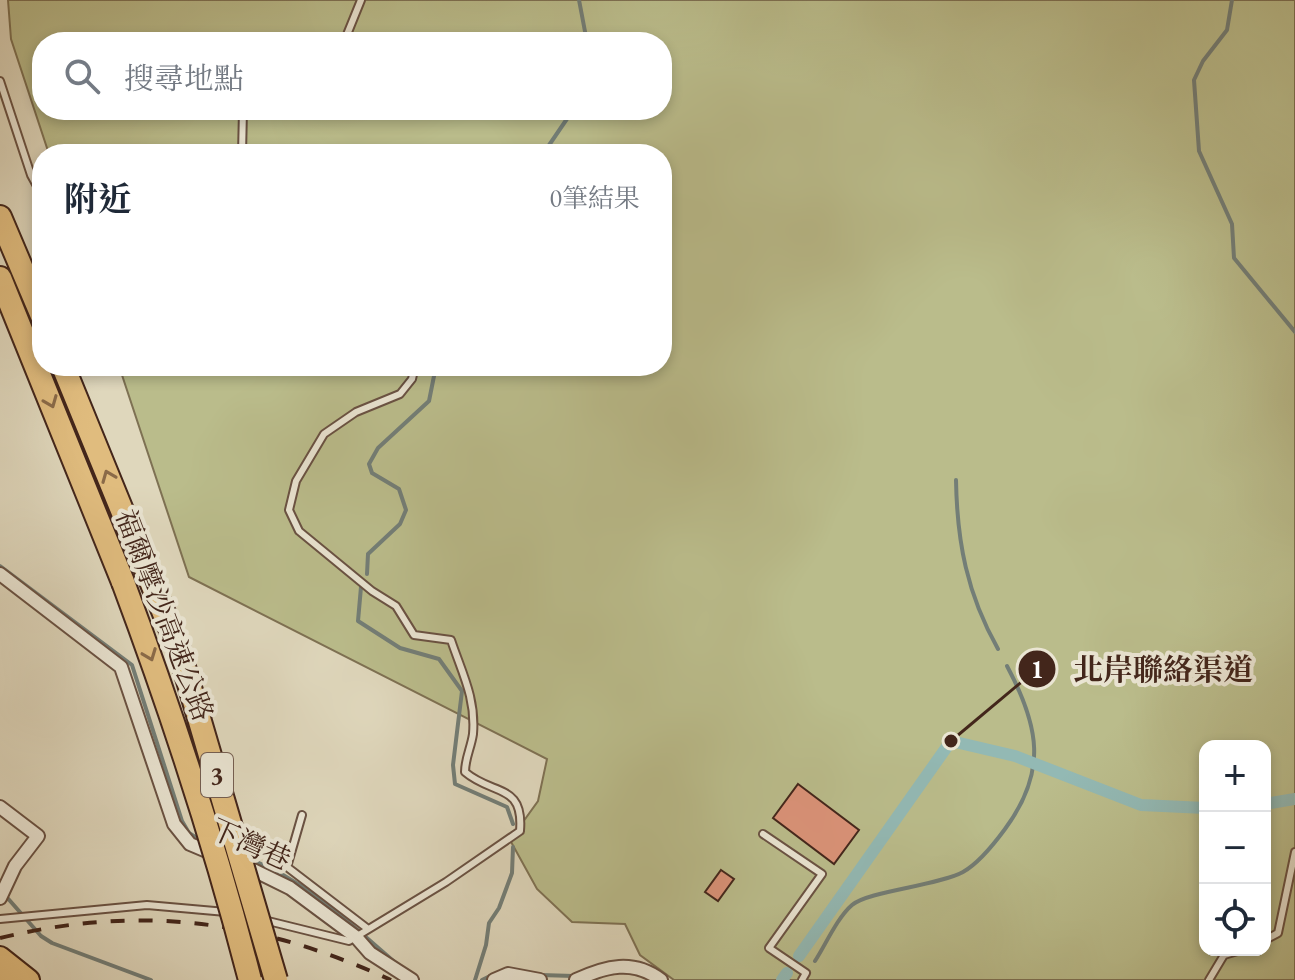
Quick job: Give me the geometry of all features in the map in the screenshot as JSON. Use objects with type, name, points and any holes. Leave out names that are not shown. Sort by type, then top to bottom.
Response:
[{"type":"highway","points":[[0,217],[32,292]]},
{"type":"highway","name":"福爾摩沙高速公路","points":[[0,278],[32,357]]},
{"type":"highway","name":"福爾摩沙高速公路","points":[[40,376],[123,582],[185,755],[222,871],[250,980]]},
{"type":"highway","name":"福爾摩沙高速公路","points":[[67,376],[179,650],[276,980]]},
{"type":"main road","points":[[0,957],[29,980]]},
{"type":"main road","points":[[0,976],[5,980]]},
{"type":"street","name":"下灣巷","points":[[0,574],[121,667],[174,824],[183,838],[199,849],[267,874],[356,937],[370,953],[412,980]]},
{"type":"street","points":[[0,807],[38,836],[10,875],[0,898]]},
{"type":"street","points":[[576,980],[607,968],[625,965],[649,971],[661,980]]},
{"type":"street","points":[[494,980],[508,974],[540,980]]},
{"type":"lane","points":[[348,32],[361,0]]},
{"type":"lane","points":[[0,81],[32,177]]},
{"type":"lane","points":[[242,144],[243,120]]},
{"type":"lane","points":[[0,919],[147,905],[242,915],[342,941],[356,937],[491,853],[520,831],[522,814],[518,801],[508,792],[491,788],[465,772],[465,760],[473,737],[472,692],[451,640],[414,635],[402,621],[396,606],[351,575],[299,531],[289,510],[296,481],[324,434],[356,412],[400,394],[413,376]]},
{"type":"lane","points":[[302,815],[287,867],[368,929]]},
{"type":"lane","points":[[763,834],[822,874],[769,948],[806,973],[802,980]]},
{"type":"lane","points":[[1271,937],[1278,933],[1295,852]]},
{"type":"lane","points":[[1209,980],[1223,956]]},
{"type":"green space","points":[[8,0],[1295,0],[1295,980],[674,980],[640,955],[625,924],[572,922],[537,889],[510,840],[538,801],[547,759],[189,577],[122,376],[672,376],[672,144],[46,144],[38,120],[672,120],[672,32],[32,32],[32,103],[11,39]]},
{"type":"building","points":[[798,784],[859,830],[834,864],[773,818]]},
{"type":"building","points":[[721,870],[734,879],[718,901],[705,892]]},
{"type":"waterway","points":[[579,0],[585,32]]},
{"type":"waterway","points":[[1232,0],[1227,30],[1203,61],[1194,80],[1199,151],[1232,224],[1234,258],[1295,332]]},
{"type":"waterway","points":[[550,144],[566,120]]},
{"type":"waterway","points":[[367,574],[368,554],[400,524],[406,510],[399,489],[372,473],[369,464],[378,448],[429,401],[434,376]]},
{"type":"waterway","points":[[956,480],[959,525],[971,588],[998,649]]},
{"type":"waterway","points":[[0,566],[132,665],[182,821],[189,833],[203,842]]},
{"type":"waterway","points":[[361,587],[358,621],[400,648],[439,659],[462,691],[453,765],[455,784],[507,807],[513,824]]},
{"type":"waterway","points":[[815,961],[852,905],[872,896],[963,872],[991,847],[1019,808],[1028,788],[1034,748],[1026,709],[1007,666]]},
{"type":"waterway","points":[[799,956],[951,741],[1015,756],[1141,805],[1199,808]]},
{"type":"waterway","points":[[1271,803],[1295,799]]},
{"type":"waterway","points":[[475,980],[489,923],[499,908],[512,873],[513,847]]},
{"type":"waterway","points":[[249,859],[309,891],[397,964]]},
{"type":"waterway","points":[[4,894],[41,936],[52,943],[151,980]]},
{"type":"waterway","points":[[601,965],[625,961],[643,964]]},
{"type":"waterway","points":[[782,980],[787,973]]},
{"type":"waterway","points":[[482,980],[492,975]]},
{"type":"waterway","points":[[540,975],[574,976]]},
{"type":"railway","points":[[0,938],[102,922],[199,924],[247,931],[294,943],[391,980]]},
{"type":"place","name":"北岸聯絡渠道","points":[[951,741]]}]
